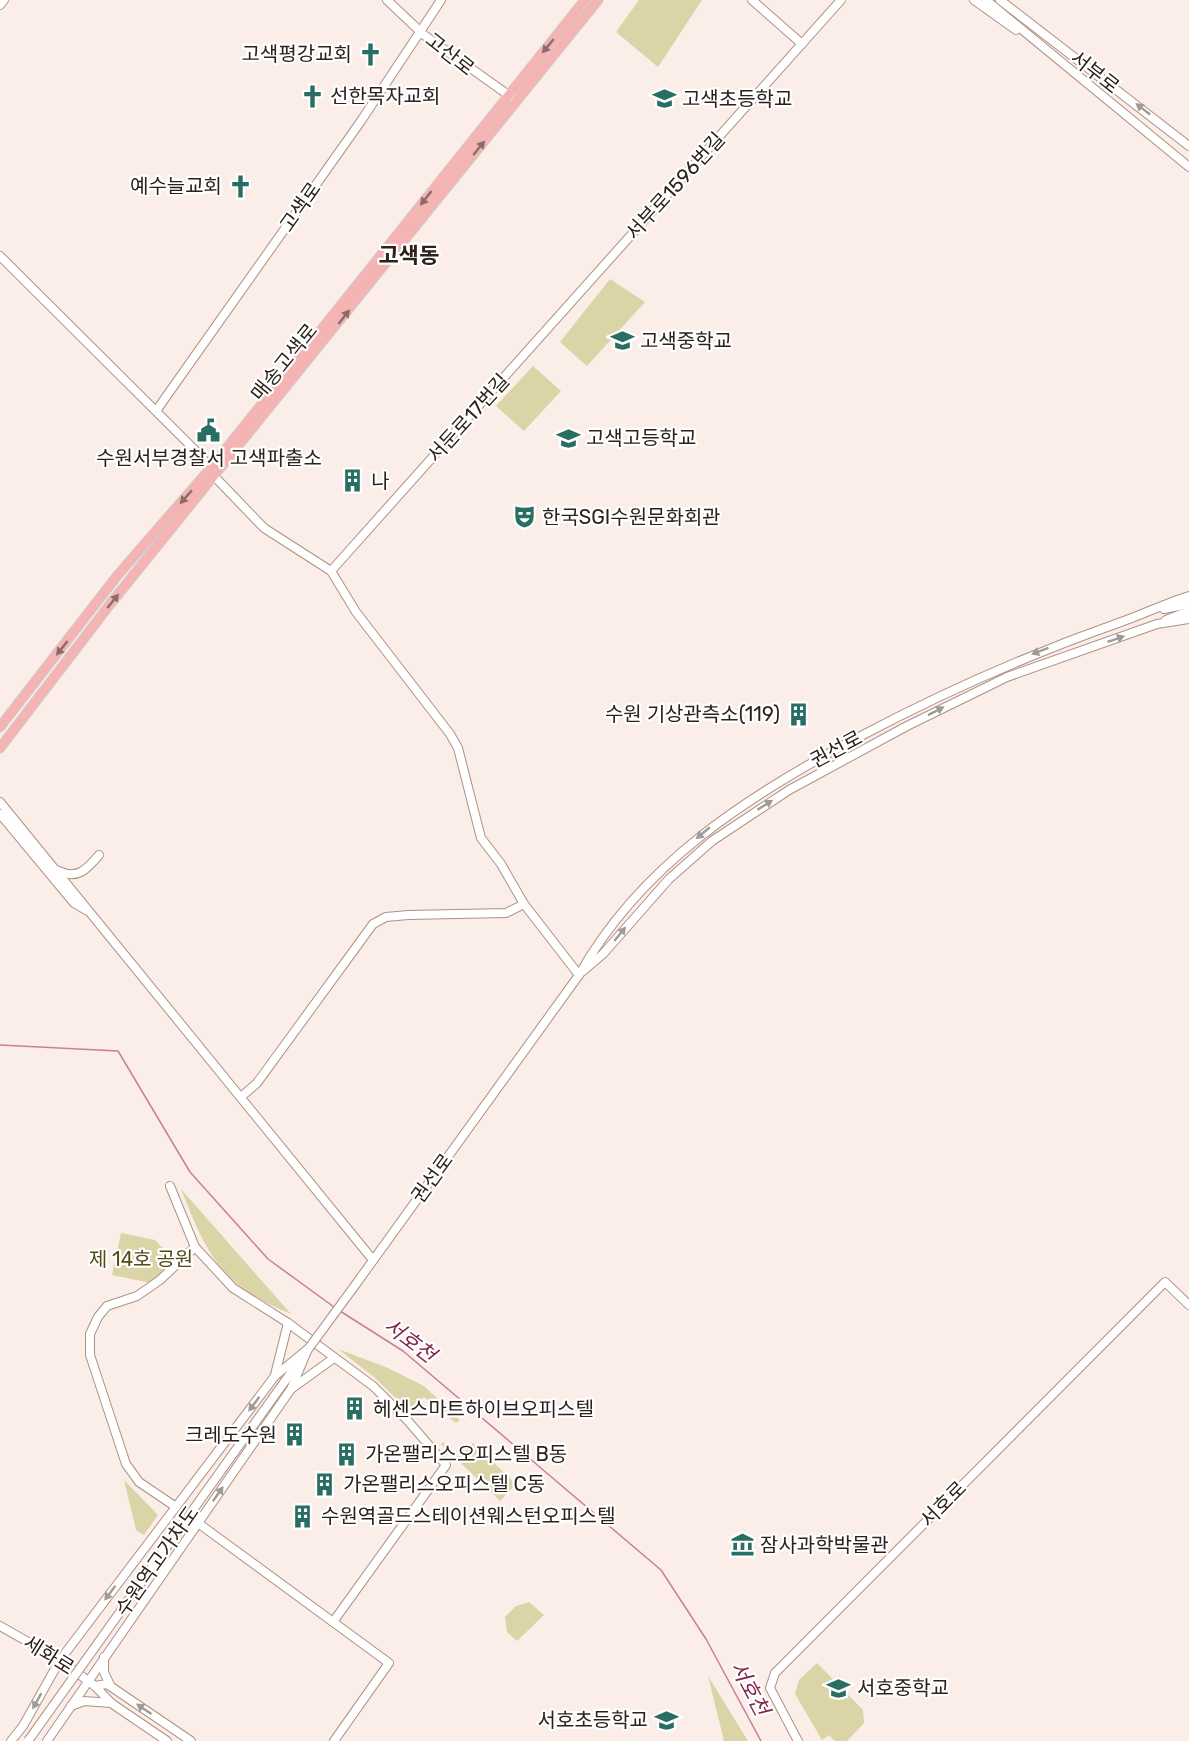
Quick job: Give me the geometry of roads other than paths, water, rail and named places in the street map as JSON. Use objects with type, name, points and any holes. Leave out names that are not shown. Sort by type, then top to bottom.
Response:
[{"type":"main road","name":"매송고색로","points":[[513,99],[585,0]]},
{"type":"main road","name":"매송고색로","points":[[0,748],[212,473],[513,99],[598,0]]},
{"type":"main road","name":"매송고색로","points":[[0,727],[117,576],[212,473]]},
{"type":"street","points":[[0,5],[4,0]]},
{"type":"street","name":"고산로","points":[[387,0],[420,31],[513,99]]},
{"type":"street","name":"고색로","points":[[156,411],[256,272],[441,0]]},
{"type":"street","points":[[752,0],[802,44]]},
{"type":"street","name":"서부로1596번길","points":[[605,265],[841,0]]},
{"type":"street","points":[[974,0],[999,20],[1039,43]]},
{"type":"street","points":[[986,0],[1189,167]]},
{"type":"street","name":"서부로","points":[[1000,0],[1189,146]]},
{"type":"street","points":[[1008,0],[1044,32]]},
{"type":"street","points":[[0,256],[202,457],[212,473],[264,528],[331,571],[356,612],[454,741],[481,838],[501,864],[524,904],[579,975]]},
{"type":"street","name":"서둔로17번길","points":[[331,571],[605,265]]},
{"type":"street","name":"권선로","points":[[285,1381],[579,975],[594,948],[667,864],[723,817],[789,775],[894,718],[1002,666],[1189,596]]},
{"type":"street","name":"권선로","points":[[1155,610],[1189,604]]},
{"type":"street","name":"권선로","points":[[579,975],[603,954],[669,879],[742,819],[789,790],[990,685],[1189,611]]},
{"type":"street","name":"권선로","points":[[1157,624],[1189,619]]},
{"type":"street","points":[[0,802],[242,1096],[373,1260]]},
{"type":"street","points":[[0,816],[74,903],[89,912]]},
{"type":"street","points":[[56,869],[74,876],[88,868],[99,855]]},
{"type":"street","points":[[242,1096],[257,1083],[373,924],[386,917],[408,915],[506,913],[524,904]]},
{"type":"street","points":[[170,1186],[195,1247],[233,1288],[288,1323],[372,1386],[408,1421],[446,1465],[333,1622]]},
{"type":"street","points":[[176,1507],[139,1482],[126,1464],[90,1354],[90,1334],[98,1317],[107,1306],[137,1296],[160,1280],[195,1247]]},
{"type":"street","name":"서호로","points":[[798,1741],[770,1688],[775,1673],[1164,1282],[1189,1305]]},
{"type":"street","points":[[275,1376],[288,1323]]},
{"type":"street","points":[[12,1741],[23,1726],[60,1660],[275,1376],[309,1348]]},
{"type":"street","points":[[47,1741],[291,1389],[309,1348]]},
{"type":"street","points":[[291,1389],[334,1358]]},
{"type":"street","name":"수원역고가차도","points":[[28,1741],[285,1381]]},
{"type":"street","points":[[198,1523],[389,1663],[334,1741]]},
{"type":"street","name":"세화로","points":[[0,1626],[60,1660],[88,1680],[111,1702],[167,1741]]},
{"type":"street","points":[[104,1656],[104,1672],[110,1685],[191,1741]]},
{"type":"street","name":"세화로","points":[[95,1686],[110,1685]]},
{"type":"street","points":[[70,1707],[84,1701],[111,1702]]},
{"type":"waterway","name":"서호천","points":[[0,1045],[118,1051],[190,1172],[268,1259],[334,1307]]},
{"type":"waterway","name":"서호천","points":[[340,1311],[403,1351],[661,1570],[706,1639],[761,1741]]},
{"type":"place","name":"고색평강교회","points":[[370,54]]},
{"type":"place","name":"선한목자교회","points":[[312,96]]},
{"type":"place","name":"고색초등학교","points":[[664,99]]},
{"type":"place","name":"예수늘교회","points":[[240,186]]},
{"type":"place","name":"고색중학교","points":[[622,341]]},
{"type":"place","name":"수원서부경찰서 고색파출소","points":[[209,430]]},
{"type":"place","name":"고색고등학교","points":[[568,438]]},
{"type":"place","name":"나","points":[[353,481]]},
{"type":"place","name":"한국SGI수원문화회관","points":[[524,517]]},
{"type":"place","name":"수원 기상관측소(119)","points":[[798,714]]},
{"type":"place","name":"헤센스마트하이브오피스텔","points":[[355,1409]]},
{"type":"place","name":"크레도수원","points":[[295,1435]]},
{"type":"place","name":"가온팰리스오피스텔 B동","points":[[347,1454]]},
{"type":"place","name":"가온팰리스오피스텔 C동","points":[[325,1484]]},
{"type":"place","name":"수원역골드스테이션웨스턴오피스텔","points":[[303,1516]]},
{"type":"place","name":"잠사과학박물관","points":[[742,1545]]},
{"type":"place","name":"서호중학교","points":[[839,1688]]},
{"type":"place","name":"서호초등학교","points":[[666,1720]]},
{"type":"district","name":"고색동","points":[[409,255]]},
{"type":"park label","name":"제 14호 공원","points":[[141,1259]]}]
